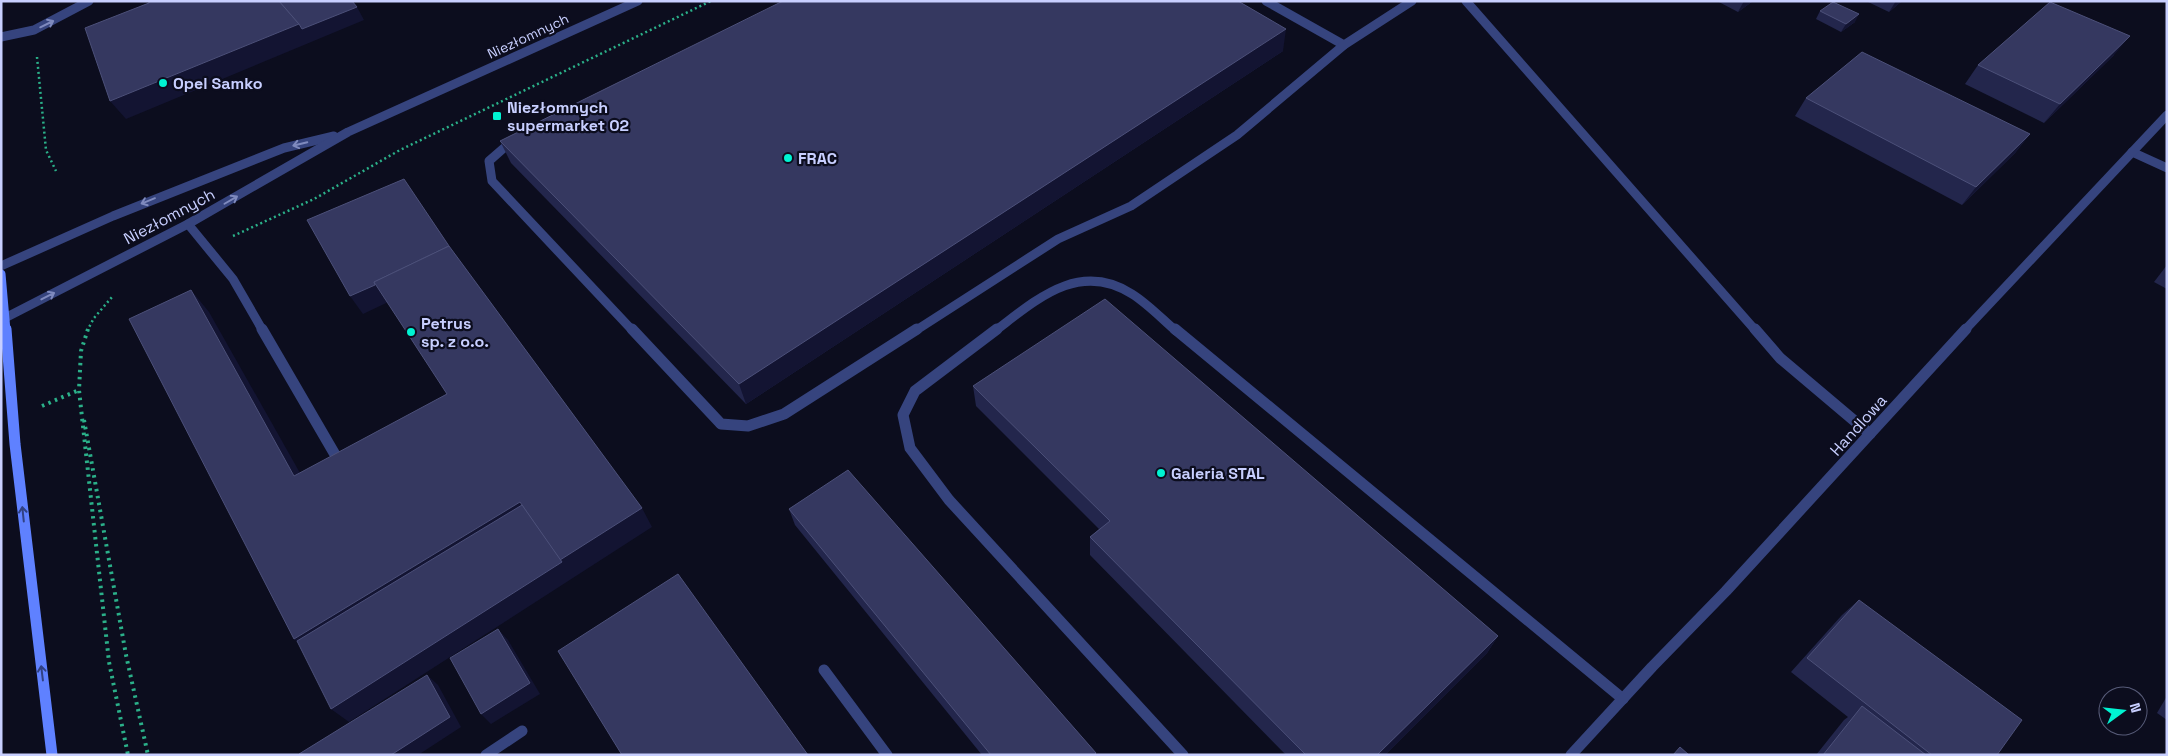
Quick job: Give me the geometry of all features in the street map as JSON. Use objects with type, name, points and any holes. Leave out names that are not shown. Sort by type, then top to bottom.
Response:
[{"type":"main road","points":[[1,274],[3,320],[15,444],[52,755]]},
{"type":"street","points":[[1,37],[34,30],[89,1]]},
{"type":"street","name":"Niezłomnych","points":[[3,320],[188,224],[348,132],[638,1]]},
{"type":"street","points":[[1266,1],[1344,45]]},
{"type":"street","points":[[518,137],[509,142],[489,161],[492,181],[721,424],[748,426],[784,414],[1058,239],[1131,206],[1236,135],[1344,45],[1412,1]]},
{"type":"street","points":[[1466,1],[1780,358],[1870,434]]},
{"type":"street","name":"Handlowa","points":[[1571,755],[1726,591],[2167,115]]},
{"type":"street","name":"Niezłomnych","points":[[1,266],[113,216],[284,148],[348,132]]},
{"type":"street","points":[[2132,152],[2167,168]]},
{"type":"street","points":[[188,224],[233,279],[337,458]]},
{"type":"street","points":[[1183,755],[949,500],[910,448],[904,424],[903,415],[915,391],[1044,294],[1081,281],[1109,283],[1132,294],[1623,699]]},
{"type":"street","points":[[824,670],[887,755]]},
{"type":"street","points":[[486,755],[522,731]]},
{"type":"path","points":[[207,248],[314,199],[400,150],[711,1]]},
{"type":"path","points":[[34,30],[46,150],[56,171]]},
{"type":"path","points":[[116,294],[99,309],[86,329],[79,354],[78,390],[109,662],[128,755]]},
{"type":"path","points":[[78,390],[126,656],[148,755]]},
{"type":"building","name":"Opel Samko","points":[[149,1],[279,1],[299,24],[110,101],[85,28],[149,3]]},
{"type":"building","points":[[279,1],[352,1],[357,7],[302,29]]},
{"type":"building","points":[[783,1],[1238,1],[1286,29],[739,384],[500,141]]},
{"type":"building","points":[[1833,2],[1859,14],[1846,24],[1820,11]]},
{"type":"building","points":[[2050,2],[2130,36],[2060,104],[1978,65]]},
{"type":"building","points":[[1862,52],[2030,134],[1976,187],[1806,98]]},
{"type":"building","points":[[404,179],[449,246],[374,282],[375,285],[350,296],[307,220]]},
{"type":"building","points":[[449,246],[642,508],[560,560],[520,502],[294,639],[129,319],[191,290],[294,476],[447,394],[374,282]]},
{"type":"building","name":"Galeria STAL","points":[[1105,299],[1498,636],[1377,755],[1306,755],[1090,537],[1110,521],[973,386]]},
{"type":"building","points":[[848,470],[1096,753],[1094,755],[991,755],[789,509]]},
{"type":"building","points":[[522,505],[562,562],[331,709],[297,641]]},
{"type":"building","points":[[678,574],[808,755],[622,755],[558,651]]},
{"type":"building","points":[[1859,600],[2022,720],[1997,755],[1932,755],[1807,658]]},
{"type":"building","points":[[498,629],[530,683],[481,714],[450,658]]},
{"type":"building","points":[[427,675],[450,717],[391,755],[299,755],[299,754]]},
{"type":"building","points":[[1862,706],[1926,755],[1823,755]]},
{"type":"building","points":[[1680,747],[1689,755],[1673,755]]},
{"type":"place","name":"Opel Samko","points":[[163,83]]},
{"type":"place","name":"Niezłomnych supermarket 02","points":[[497,116]]},
{"type":"place","name":"FRAC","points":[[788,158]]},
{"type":"place","name":"Petrus sp. z o.o.","points":[[411,332]]},
{"type":"place","name":"Galeria STAL","points":[[1161,473]]}]
